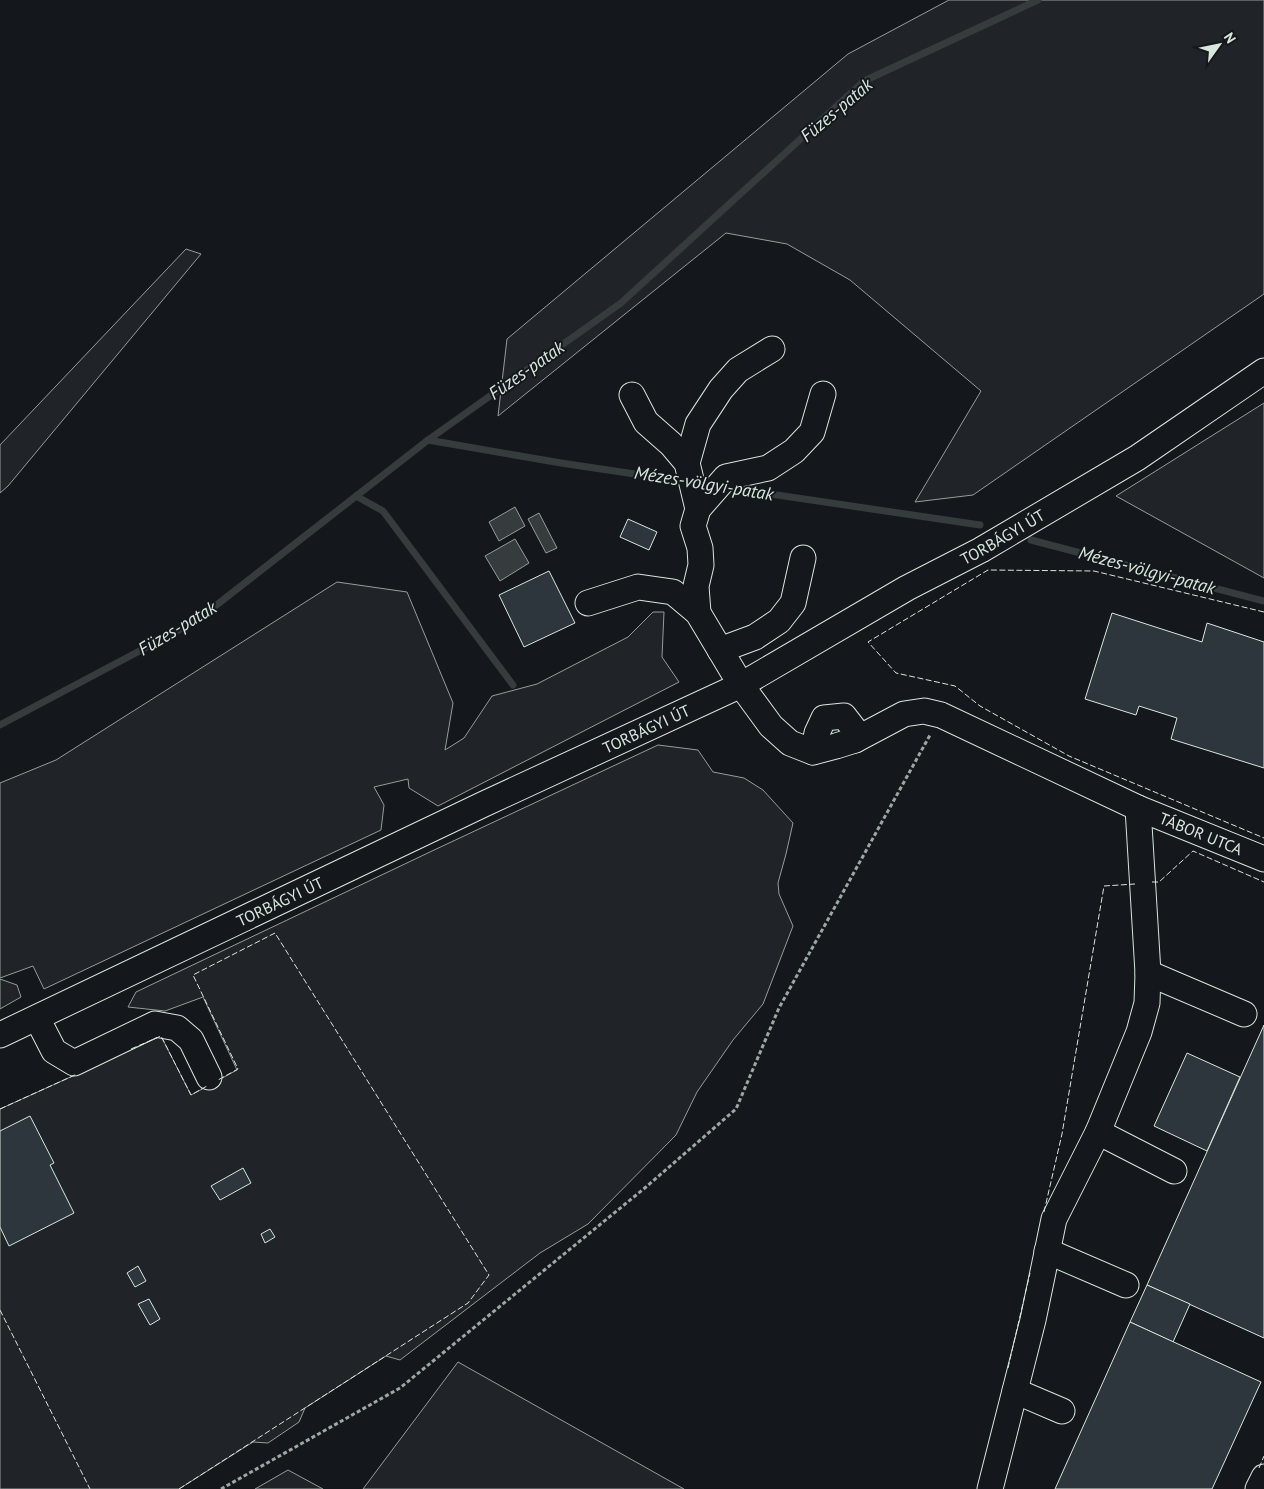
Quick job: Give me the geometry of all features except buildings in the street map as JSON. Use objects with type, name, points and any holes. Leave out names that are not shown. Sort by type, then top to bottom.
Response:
[{"type":"street","points":[[687,463],[698,424],[721,389],[738,370],[772,349]]},
{"type":"street","name":"TORBÁGYI ÚT","points":[[0,1035],[484,804],[741,685],[907,588],[981,550],[1137,458],[1264,371]]},
{"type":"street","points":[[698,509],[726,477],[768,468],[794,451],[812,432],[822,394]]},
{"type":"street","points":[[632,395],[646,422],[671,444],[687,463],[698,509],[694,526],[700,548],[701,565],[696,586],[698,613]]},
{"type":"street","points":[[720,650],[755,637],[778,621],[794,603],[803,558]]},
{"type":"street","points":[[588,603],[638,587],[672,592],[698,613],[741,685]]},
{"type":"street","name":"TÁBOR UTCA","points":[[741,685],[770,726],[790,743],[813,752],[855,740],[904,714],[924,711],[941,715],[1138,808],[1264,859]]},
{"type":"street","points":[[990,1489],[1033,1320],[1054,1219],[1098,1132],[1139,1032],[1147,1003],[1148,973],[1138,808]]},
{"type":"street","points":[[1148,973],[1244,1014]]},
{"type":"street","points":[[37,1018],[54,1051],[74,1063],[155,1024],[177,1028],[190,1040],[209,1077]]},
{"type":"street","points":[[1098,1132],[1174,1171]]},
{"type":"street","points":[[1047,1252],[1126,1285]]},
{"type":"street","points":[[1015,1391],[1062,1411]]},
{"type":"street","points":[[1258,1489],[1264,1477]]},
{"type":"path","points":[[221,1489],[400,1388],[646,1187],[736,1109],[778,1008],[881,826],[941,715]]},
{"type":"shaded area","points":[[949,0],[1264,0],[1264,294],[973,495],[915,502],[981,391],[850,280],[787,244],[726,233],[498,416],[507,339],[848,54]]},
{"type":"shaded area","points":[[186,249],[201,254],[8,486],[0,493],[0,445]]},
{"type":"shaded area","points":[[1264,403],[1264,578],[1116,496]]},
{"type":"shaded area","points":[[515,507],[525,526],[499,541],[489,522]]},
{"type":"shaded area","points":[[539,513],[557,548],[546,553],[528,519]]},
{"type":"shaded area","points":[[515,539],[529,563],[500,581],[485,556]]},
{"type":"shaded area","points":[[337,582],[407,592],[453,703],[445,750],[464,738],[492,696],[537,684],[628,637],[653,612],[664,612],[662,657],[679,682],[438,806],[409,788],[408,779],[374,787],[384,805],[381,830],[44,989],[33,966],[0,978],[0,783],[56,760]]},
{"type":"shaded area","points":[[658,745],[698,750],[713,772],[744,778],[763,790],[793,823],[778,883],[779,894],[793,926],[763,1004],[733,1040],[697,1092],[676,1135],[588,1224],[540,1253],[400,1360],[386,1356],[305,1408],[299,1422],[268,1443],[253,1442],[179,1489],[0,1489],[0,1109],[161,1036],[191,1095],[237,1070],[203,997],[165,1011],[128,1007],[136,992]]},
{"type":"shaded area","points":[[0,979],[17,985],[21,997],[0,1009]]},
{"type":"shaded area","points":[[458,1362],[684,1489],[363,1489]]},
{"type":"shaded area","points":[[288,1470],[323,1489],[255,1489]]},
{"type":"waterway","name":"Füzes-patak","points":[[0,725],[196,621],[428,440],[621,303],[864,81],[1038,0]]},
{"type":"waterway","name":"Mézes-völgyi-patak","points":[[428,440],[688,482]]},
{"type":"waterway","name":"Mézes-völgyi-patak","points":[[723,487],[980,525]]},
{"type":"waterway","points":[[356,496],[383,511],[513,685]]},
{"type":"waterway","name":"Mézes-völgyi-patak","points":[[1031,540],[1264,601]]},
{"type":"fence","points":[[1264,612],[1094,571],[988,570],[868,642],[896,673],[955,686],[980,706],[1069,756],[1264,838]]},
{"type":"fence","points":[[1152,882],[1159,882],[1193,851],[1264,882]]},
{"type":"fence","points":[[1044,1212],[1062,1134],[1104,886],[1135,884]]},
{"type":"fence","points":[[179,1489],[468,1303],[489,1275],[275,933],[193,975],[238,1069],[218,1080]]},
{"type":"fence","points":[[131,1049],[161,1036],[191,1095],[207,1086]]},
{"type":"fence","points":[[0,1109],[77,1074]]},
{"type":"fence","points":[[1008,1368],[1030,1273]]},
{"type":"fence","points":[[0,1310],[90,1489]]},
{"type":"fence","points":[[1259,1468],[1264,1456]]}]
